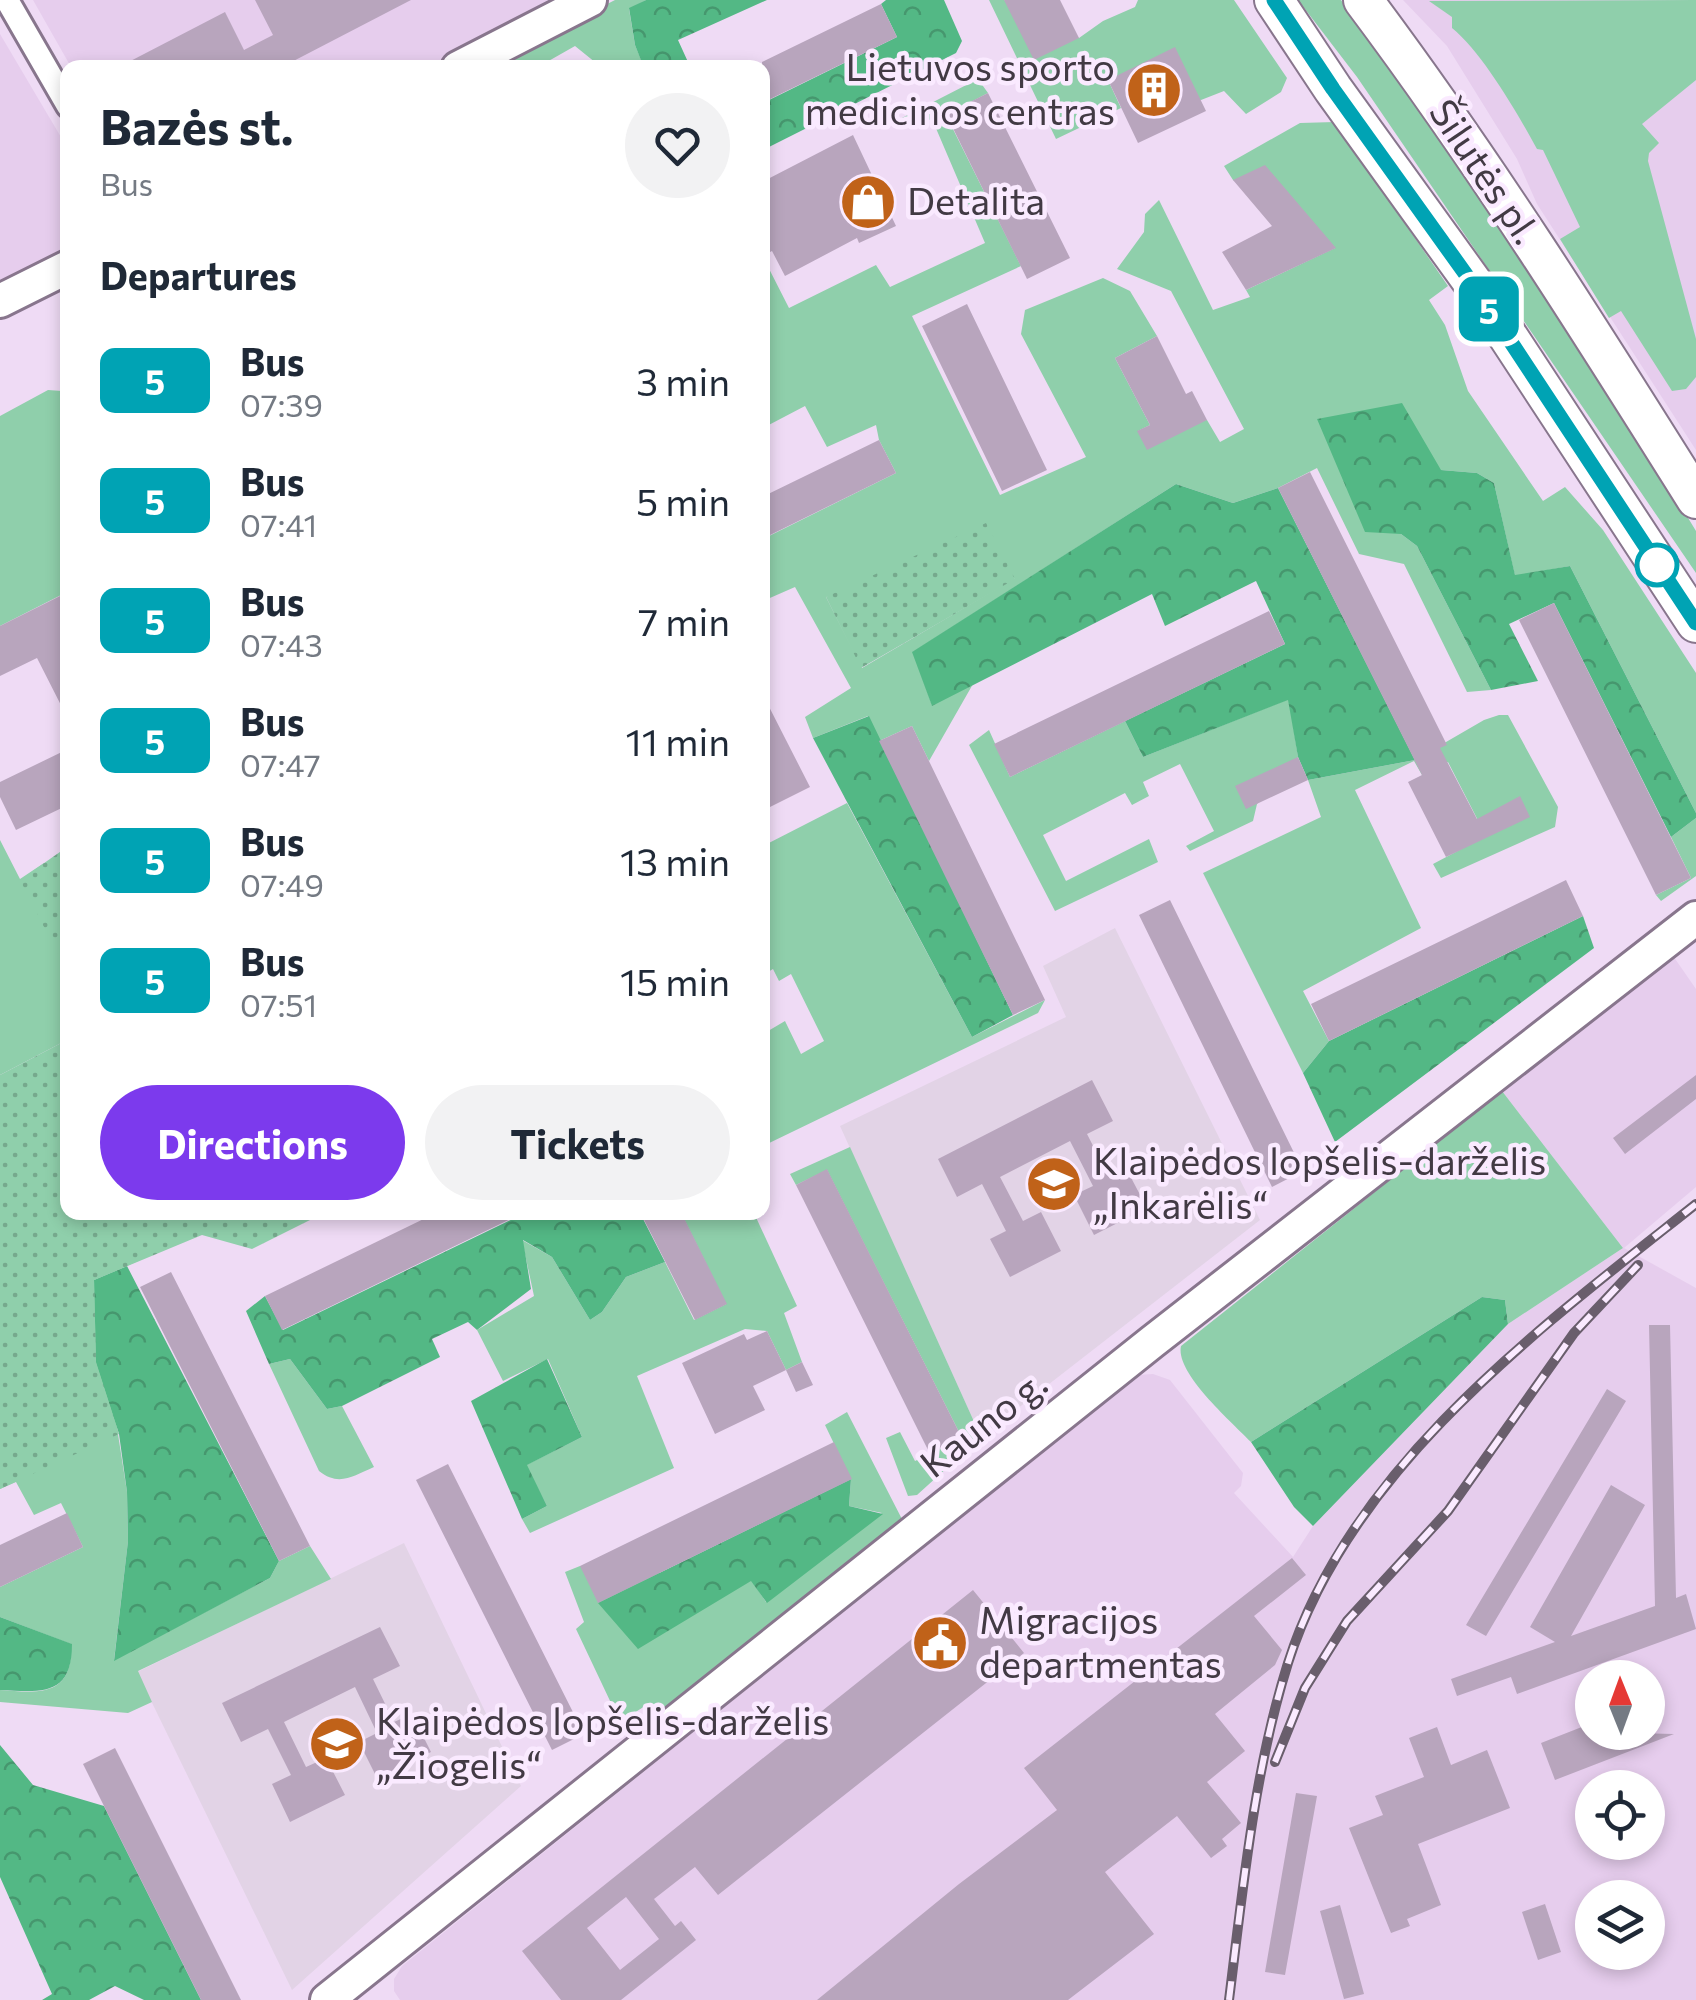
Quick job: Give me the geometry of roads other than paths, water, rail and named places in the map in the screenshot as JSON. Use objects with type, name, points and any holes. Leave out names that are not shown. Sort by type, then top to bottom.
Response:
[{"type":"main road","points":[[474,60],[590,0]]},
{"type":"main road","name":"Šilutės pl.","points":[[1274,0],[1472,283],[1696,623]]},
{"type":"main road","name":"Šilutės pl.","points":[[1363,0],[1416,71],[1540,256],[1696,499]]},
{"type":"main road","points":[[0,302],[60,270]]},
{"type":"main road","name":"Kauno g.","points":[[327,2000],[1152,1342],[1696,918]]},
{"type":"street","points":[[7,0],[60,92]]},
{"type":"railway","points":[[1229,2000],[1266,1745],[1288,1663],[1317,1592],[1356,1526],[1403,1464],[1457,1406],[1576,1300],[1696,1204]]},
{"type":"railway","points":[[1275,1762],[1305,1688],[1347,1621],[1448,1511],[1574,1333],[1638,1265]]},
{"type":"place","name":"Lietuvos sporto medicinos centras","points":[[1154,90]]},
{"type":"place","name":"Detalita","points":[[868,202]]},
{"type":"place","name":"Klaipėdos lopšelis-darželis „Inkarėlis“","points":[[1054,1184]]},
{"type":"place","name":"Migracijos departmentas","points":[[940,1643]]},
{"type":"place","name":"Klaipėdos lopšelis-darželis „Žiogelis“","points":[[337,1744]]}]
